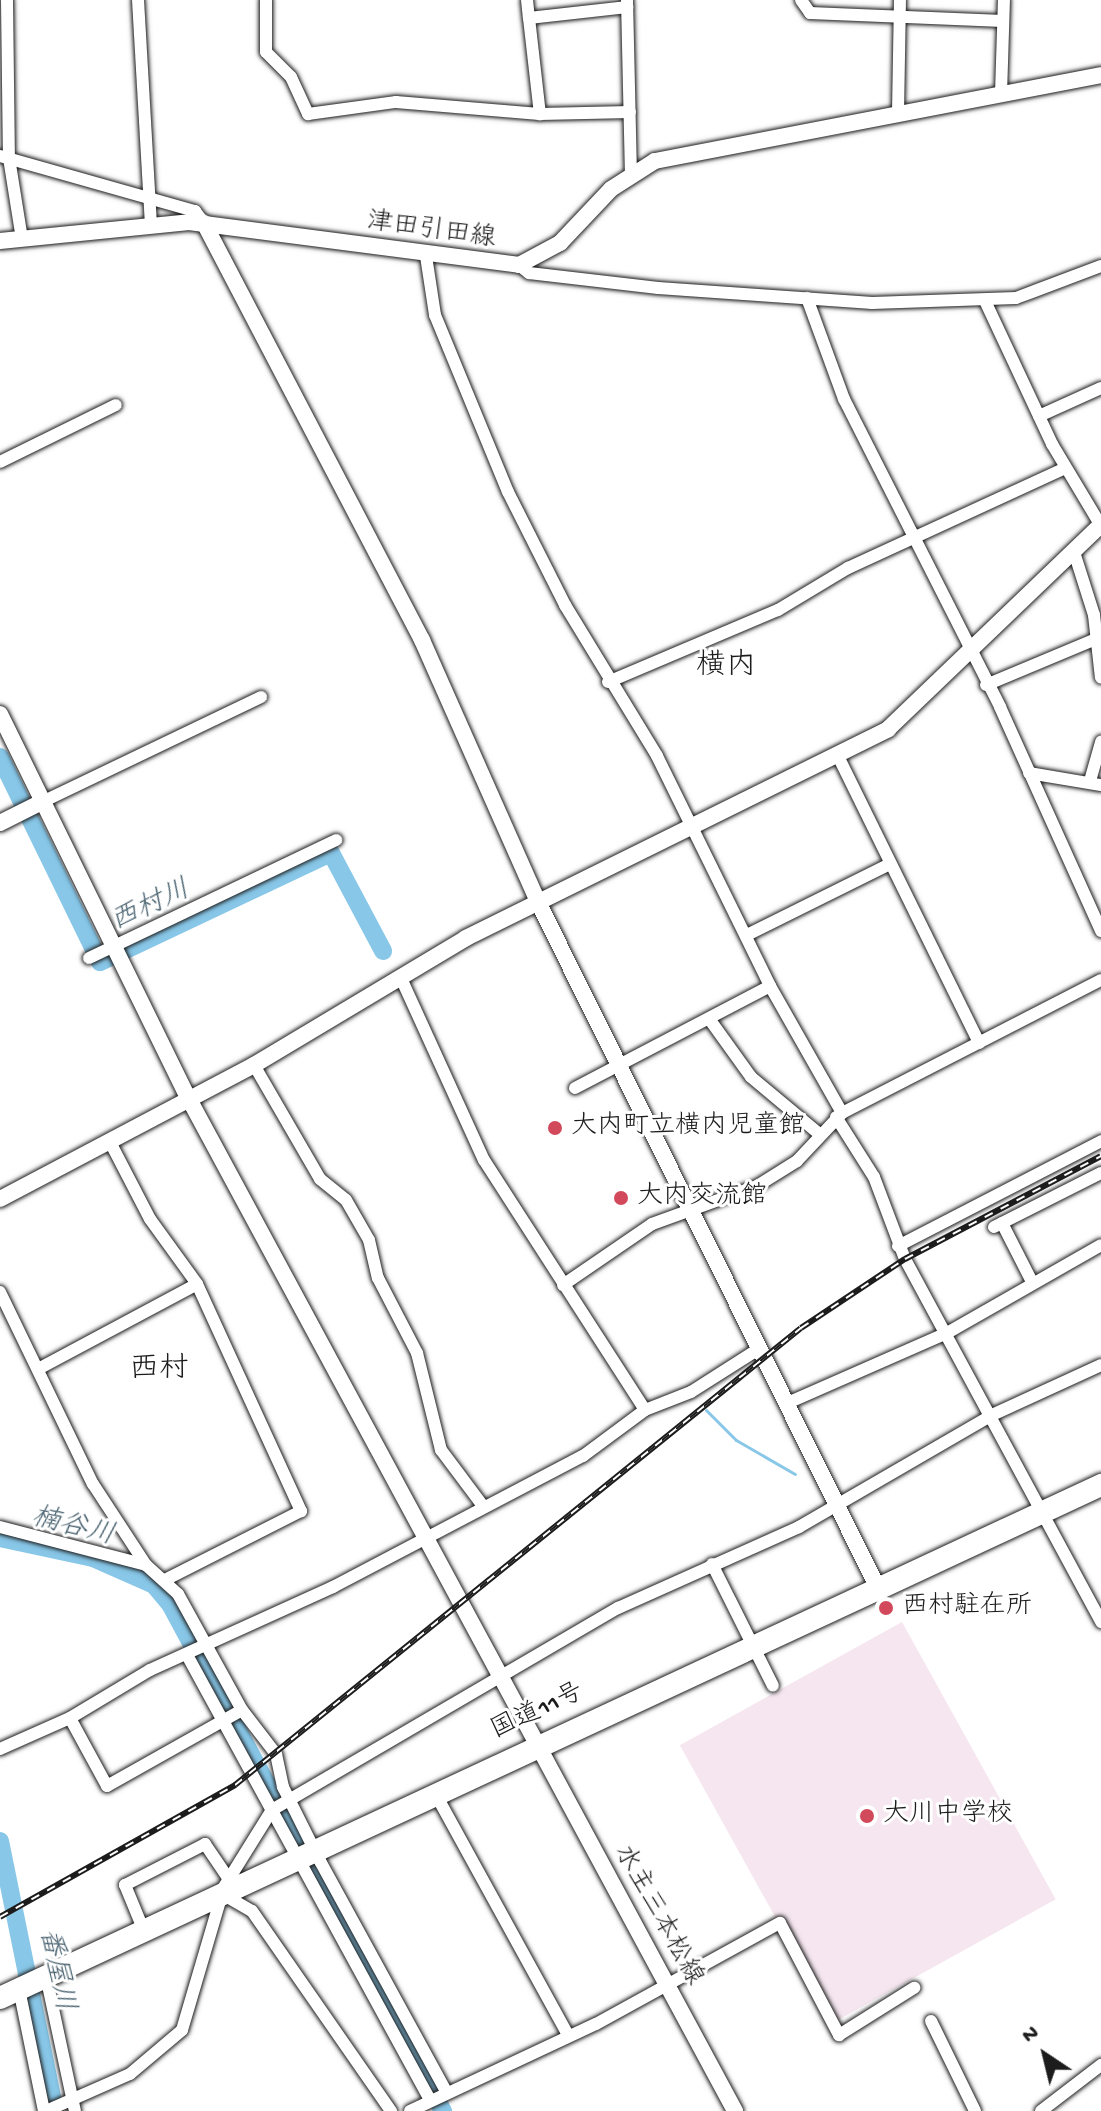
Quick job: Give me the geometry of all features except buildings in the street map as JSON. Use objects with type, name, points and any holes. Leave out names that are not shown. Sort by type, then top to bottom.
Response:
[{"type":"highway","name":"国道11号","points":[[26,1985],[144,1931],[224,1886],[306,1856],[537,1744],[1101,1485]]},
{"type":"street","points":[[7,0],[5,157],[22,239]]},
{"type":"street","points":[[138,0],[153,202],[151,225]]},
{"type":"street","points":[[266,0],[266,52],[291,77],[308,114],[396,102],[540,114],[630,112]]},
{"type":"street","points":[[527,0],[540,114]]},
{"type":"street","points":[[801,0],[810,13],[1003,21]]},
{"type":"street","points":[[898,113],[900,0]]},
{"type":"street","points":[[1001,94],[1004,0]]},
{"type":"street","points":[[529,18],[627,4],[631,173]]},
{"type":"street","name":"津田引田線","points":[[0,241],[151,225],[204,223],[426,256],[519,265],[560,243],[631,173],[678,155],[1101,75]]},
{"type":"street","points":[[5,157],[153,202],[195,211],[204,223],[422,640],[539,904],[833,1505],[878,1588]]},
{"type":"street","points":[[426,256],[435,315],[508,492],[608,682],[692,827],[770,986],[874,1177],[898,1246],[992,1415],[1101,1622]]},
{"type":"street","points":[[519,265],[552,276],[807,298],[986,303],[1101,266]]},
{"type":"street","points":[[807,298],[844,399],[1029,773],[1101,931]]},
{"type":"street","points":[[0,1199],[254,1065],[400,976],[888,729],[1101,526],[1065,468],[986,303]]},
{"type":"street","points":[[1039,416],[1101,388]]},
{"type":"street","points":[[0,462],[116,405]]},
{"type":"street","points":[[608,682],[741,627],[848,568],[916,541],[1065,468]]},
{"type":"street","points":[[1074,552],[1098,638],[1101,678]]},
{"type":"street","points":[[986,685],[1098,638]]},
{"type":"street","points":[[0,823],[261,697]]},
{"type":"street","name":"水主三本松線","points":[[0,714],[189,1099],[735,2111]]},
{"type":"street","points":[[1029,773],[1096,783],[1101,742]]},
{"type":"street","points":[[837,754],[886,866],[979,1043]]},
{"type":"street","points":[[89,958],[336,840]]},
{"type":"street","points":[[747,935],[886,866]]},
{"type":"street","points":[[400,976],[484,1160],[645,1410]]},
{"type":"street","points":[[563,1285],[640,1231],[757,1186],[797,1161],[817,1132],[839,1115],[1101,980]]},
{"type":"street","points":[[575,1088],[770,986]]},
{"type":"street","points":[[710,1020],[751,1077],[817,1132]]},
{"type":"street","points":[[254,1065],[320,1179],[346,1200],[369,1240],[378,1278],[417,1353],[441,1450],[483,1506]]},
{"type":"street","points":[[109,1140],[150,1219],[197,1284],[301,1511],[165,1580]]},
{"type":"street","points":[[898,1246],[1101,1141]]},
{"type":"street","points":[[1031,1280],[998,1225],[1101,1173]]},
{"type":"street","points":[[785,1404],[947,1333],[1031,1280],[1101,1245]]},
{"type":"street","points":[[40,1368],[197,1284]]},
{"type":"street","points":[[0,1292],[40,1368],[93,1484],[146,1565],[165,1580],[207,1645],[242,1710],[276,1754],[287,1800],[306,1856],[429,2101]]},
{"type":"street","points":[[0,1749],[70,1718],[187,1655],[583,1456],[645,1410],[691,1392],[757,1350]]},
{"type":"street","points":[[26,1985],[46,2111],[74,2104],[147,2063],[182,2030],[224,1886],[271,1811],[502,1676],[712,1564],[833,1505],[992,1415],[1101,1365]]},
{"type":"street","points":[[0,1527],[146,1565]]},
{"type":"street","points":[[712,1564],[773,1686]]},
{"type":"street","points":[[187,1655],[271,1811],[306,1856],[429,2101]]},
{"type":"street","points":[[70,1718],[107,1786],[242,1710]]},
{"type":"street","points":[[435,1793],[568,2035]]},
{"type":"street","points":[[144,1931],[125,1885],[205,1844],[224,1886],[252,1911],[391,2111]]},
{"type":"street","points":[[429,2101],[668,1985],[780,1923],[839,2035],[914,1988]]},
{"type":"street","points":[[26,1985],[74,2104]]},
{"type":"street","points":[[931,2021],[975,2111]]},
{"type":"street","points":[[1050,2109],[1101,2065]]},
{"type":"shaded area","name":"大川中学校","points":[[902,1622],[1056,1899],[834,2022],[680,1745]]},
{"type":"waterway","name":"西村川","points":[[0,757],[100,962],[331,853],[383,951]]},
{"type":"waterway","points":[[706,1410],[736,1440],[795,1474]]},
{"type":"waterway","name":"楠谷川","points":[[0,1538],[93,1558],[154,1585],[170,1604],[443,2111]]},
{"type":"waterway","name":"番屋川","points":[[0,1841],[55,2111]]},
{"type":"railway","points":[[0,1917],[235,1785],[801,1328],[905,1259],[1101,1156]]},
{"type":"place","name":"大内町立横内児童館","points":[[555,1128]]},
{"type":"place","name":"大内交流館","points":[[621,1198]]},
{"type":"place","name":"西村駐在所","points":[[886,1608]]},
{"type":"place","name":"大川中学校","points":[[867,1816]]},
{"type":"district","name":"横内","points":[[726,668]]},
{"type":"district","name":"西村","points":[[159,1371]]}]
